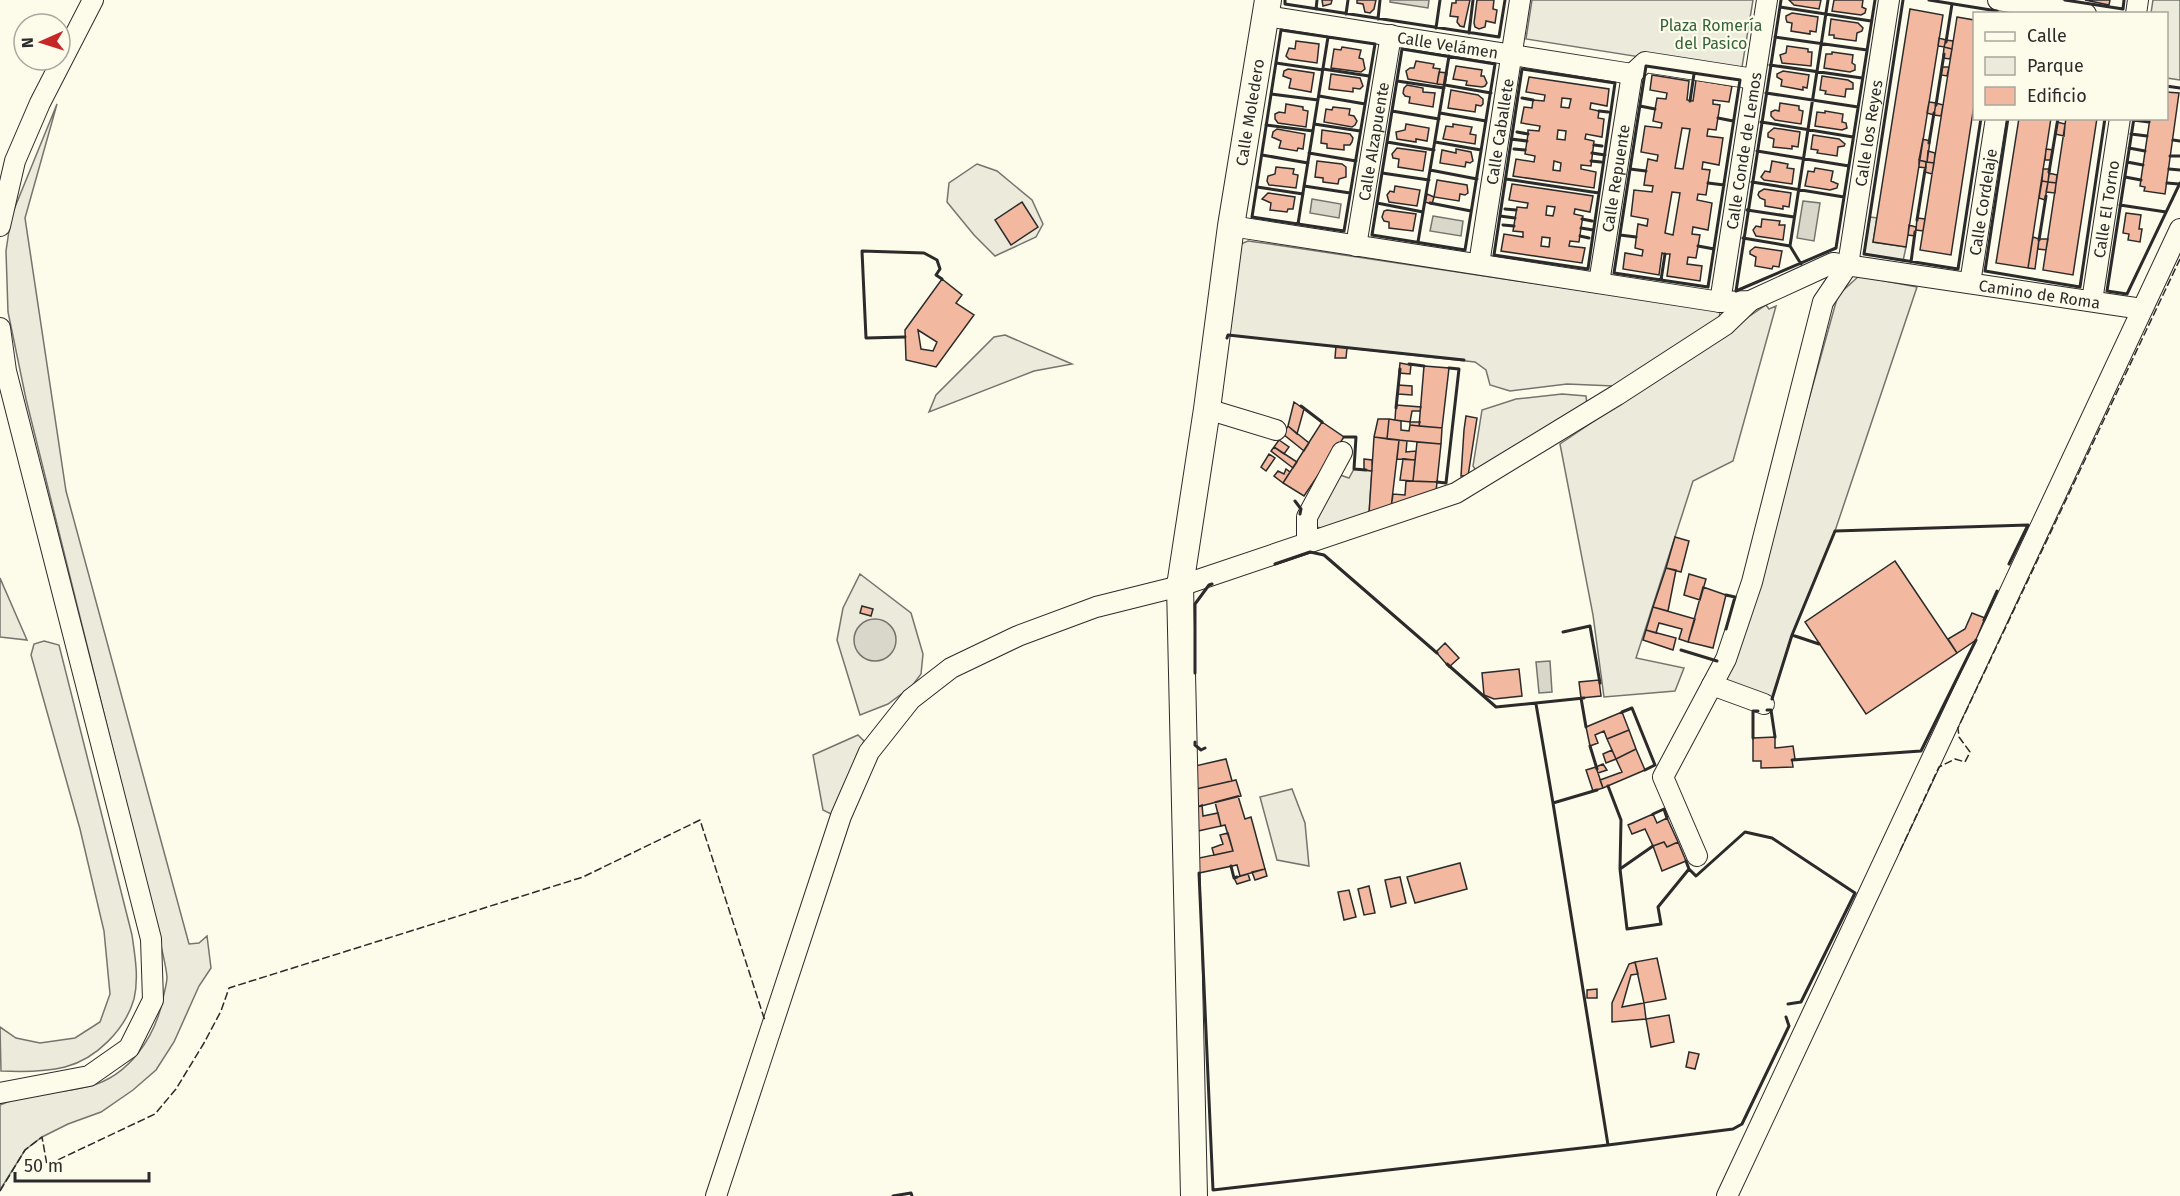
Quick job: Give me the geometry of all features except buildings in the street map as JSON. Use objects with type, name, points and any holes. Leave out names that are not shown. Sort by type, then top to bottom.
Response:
[{"type":"main road","name":"Calle Moledero","points":[[1194,1196],[1180,586],[1207,409],[1231,226],[1267,8]]},
{"type":"street","points":[[0,226],[20,152],[40,103],[93,0]]},
{"type":"street","name":"Calle Caballete","points":[[1479,264],[1520,0]]},
{"type":"street","name":"Calle Conde de Lemos","points":[[1720,302],[1767,0]]},
{"type":"street","name":"Calle los Reyes","points":[[1848,265],[1889,0]]},
{"type":"street","points":[[2009,4],[2071,12]]},
{"type":"street","name":"Calle Velámen","points":[[1267,8],[1391,35],[1632,74]]},
{"type":"street","name":"Calle Alzapuente","points":[[1356,246],[1391,35]]},
{"type":"street","points":[[1632,74],[1645,62],[1754,79]]},
{"type":"street","name":"Calle Repuente","points":[[1599,283],[1632,74]]},
{"type":"street","name":"Calle Cordelaje","points":[[1971,283],[1996,120]]},
{"type":"street","name":"Calle El Torno","points":[[2092,301],[2120,120]]},
{"type":"street","points":[[1231,226],[1720,302],[1750,301]]},
{"type":"street","points":[[1727,1196],[2180,228]]},
{"type":"street","name":"Camino de Roma","points":[[1750,301],[1833,263],[2142,309]]},
{"type":"street","points":[[1697,856],[1664,777],[1726,659],[1752,582],[1823,302],[1848,265]]},
{"type":"street","points":[[716,1196],[841,816],[869,752],[911,699],[951,668],[1018,636],[1096,607],[1180,586],[1456,493],[1617,395],[1725,325],[1750,301]]},
{"type":"street","points":[[0,328],[6,371],[151,939],[153,1000],[129,1048],[89,1077],[0,1093]]},
{"type":"street","points":[[1207,409],[1276,430]]},
{"type":"street","points":[[1307,543],[1307,517],[1342,452]]},
{"type":"street","points":[[1712,686],[1764,704]]},
{"type":"street","points":[[0,1078],[74,1080]]},
{"type":"green space","name":"Plaza Romería del Pasico","points":[[1532,0],[1753,0],[1741,73],[1526,39]]},
{"type":"green space","points":[[2153,0],[2180,0],[2180,80],[2168,78],[2168,12],[2151,12]]},
{"type":"green space","points":[[57,104],[25,218],[66,491],[189,944],[199,943],[207,936],[211,968],[199,986],[174,1042],[156,1070],[133,1090],[101,1112],[68,1124],[42,1137],[25,1150],[0,1190],[0,1105],[32,1095],[79,1089],[117,1074],[147,1041],[159,1013],[167,980],[160,940],[26,399],[8,312],[6,251],[11,217]]},
{"type":"green space","points":[[977,164],[997,171],[1032,200],[1043,224],[1036,237],[995,256],[947,202],[949,183]]},
{"type":"green space","points":[[1870,217],[1877,218],[1873,242],[1906,247],[1903,261],[1864,254]]},
{"type":"green space","points":[[1248,241],[1720,311],[1719,320],[1614,386],[1567,384],[1510,391],[1490,385],[1486,370],[1475,362],[1228,335],[1236,246]]},
{"type":"green space","points":[[1859,276],[1917,287],[1835,531],[1792,635],[1772,699],[1725,681],[1756,589],[1838,295]]},
{"type":"green space","points":[[1766,305],[1769,309],[1776,306],[1733,461],[1693,481],[1636,658],[1684,668],[1675,691],[1604,697],[1593,615],[1560,444]]},
{"type":"green space","points":[[1005,335],[1072,364],[1034,371],[929,412],[936,395],[994,337]]},
{"type":"green space","points":[[1562,394],[1586,396],[1587,406],[1477,472],[1473,466],[1482,410],[1516,399]]},
{"type":"green space","points":[[1354,469],[1372,471],[1369,514],[1322,528],[1315,527],[1318,508],[1337,474],[1349,478]]},
{"type":"green space","points":[[860,574],[911,613],[923,654],[921,674],[912,686],[888,704],[860,715],[837,640],[843,608]]},
{"type":"green space","points":[[0,578],[27,640],[0,637]]},
{"type":"green space","points":[[44,641],[59,645],[132,935],[136,983],[134,999],[124,1022],[108,1042],[88,1057],[57,1069],[1,1071],[0,1027],[16,1038],[40,1043],[75,1038],[100,1022],[110,994],[104,931],[80,829],[31,655],[34,644]]},
{"type":"green space","points":[[858,735],[864,741],[833,815],[823,810],[813,755]]},
{"type":"green space","points":[[1292,789],[1305,823],[1309,866],[1277,860],[1260,797]]},
{"type":"shaded area","points":[[1390,0],[1429,0],[1428,8],[1390,2]]},
{"type":"shaded area","points":[[1312,199],[1341,204],[1339,218],[1310,213]]},
{"type":"shaded area","points":[[1803,201],[1820,203],[1814,241],[1797,238]]},
{"type":"shaded area","points":[[1433,216],[1463,221],[1461,236],[1430,231]]},
{"type":"shaded area","points":[[875,619],[890,625],[896,640],[890,655],[875,661],[860,655],[854,640],[860,625]]},
{"type":"shaded area","points":[[1550,661],[1552,692],[1539,693],[1536,662]]},
{"type":"fence","points":[[1900,851],[1939,767],[1955,759],[1965,762],[1970,752],[1959,737],[1958,728],[2180,259]]},
{"type":"fence","points":[[0,1191],[25,1150],[42,1137],[47,1165],[155,1114],[176,1089],[204,1043],[221,1011],[229,988],[583,877],[700,820],[765,1021]]},
{"type":"wall","points":[[1285,0],[1285,4],[1499,37],[1505,0]]},
{"type":"wall","points":[[1316,9],[1317,0]]},
{"type":"wall","points":[[1346,14],[1348,0]]},
{"type":"wall","points":[[1378,19],[1380,0]]},
{"type":"wall","points":[[1436,28],[1440,0]]},
{"type":"wall","points":[[1469,33],[1473,0]]},
{"type":"wall","points":[[1781,0],[1736,291],[1836,248],[1875,0]]},
{"type":"wall","points":[[1801,264],[1790,246],[1828,0]]},
{"type":"wall","points":[[1903,0],[1864,254],[1958,269],[1981,120]]},
{"type":"wall","points":[[1929,0],[1997,12]]},
{"type":"wall","points":[[2065,0],[2123,9],[2124,0]]},
{"type":"wall","points":[[1946,42],[1952,4]]},
{"type":"wall","points":[[1780,7],[1871,21]]},
{"type":"wall","points":[[1281,30],[1375,44],[1344,231],[1252,217],[1281,30]]},
{"type":"wall","points":[[1298,224],[1328,37]]},
{"type":"wall","points":[[1775,37],[1867,50]]},
{"type":"wall","points":[[1402,49],[1495,64],[1465,250],[1372,235],[1402,49]]},
{"type":"wall","points":[[1936,105],[1944,54]]},
{"type":"wall","points":[[1418,242],[1449,56]]},
{"type":"wall","points":[[1276,63],[1323,70]]},
{"type":"wall","points":[[1770,65],[1862,78]]},
{"type":"wall","points":[[1646,66],[1740,80],[1708,287],[1614,273],[1646,66]]},
{"type":"wall","points":[[1323,69],[1369,76]]},
{"type":"wall","points":[[1522,69],[1615,83],[1588,269],[1494,255],[1522,69]]},
{"type":"wall","points":[[1690,101],[1694,74]]},
{"type":"wall","points":[[1397,81],[1444,88]]},
{"type":"wall","points":[[1445,85],[1491,93]]},
{"type":"wall","points":[[2168,86],[2180,88]]},
{"type":"wall","points":[[1766,93],[1858,107]]},
{"type":"wall","points":[[1271,94],[1318,100]]},
{"type":"wall","points":[[1319,96],[1365,104]]},
{"type":"wall","points":[[1522,98],[1533,100]]},
{"type":"wall","points":[[1640,106],[1655,109]]},
{"type":"wall","points":[[1392,111],[1439,119]]},
{"type":"wall","points":[[1599,111],[1608,112]]},
{"type":"wall","points":[[1440,113],[1486,121]]},
{"type":"wall","points":[[1929,143],[1934,113]]},
{"type":"wall","points":[[1718,118],[1733,121]]},
{"type":"wall","points":[[2008,120],[1985,271],[2080,287],[2105,120]]},
{"type":"wall","points":[[2049,172],[2058,120]]},
{"type":"wall","points":[[2133,120],[2149,122]]},
{"type":"wall","points":[[2134,120],[2107,291],[2127,294],[2180,183]]},
{"type":"wall","points":[[1761,122],[1853,137]]},
{"type":"wall","points":[[1314,124],[1360,131]]},
{"type":"wall","points":[[1266,125],[1313,131]]},
{"type":"wall","points":[[1517,132],[1528,134]]},
{"type":"wall","points":[[2131,134],[2147,136]]},
{"type":"wall","points":[[1511,139],[1527,141]]},
{"type":"wall","points":[[2173,140],[2180,141]]},
{"type":"wall","points":[[1387,142],[1434,150]]},
{"type":"wall","points":[[1435,142],[1481,150]]},
{"type":"wall","points":[[1594,145],[1602,146]]},
{"type":"wall","points":[[2129,148],[2145,151]]},
{"type":"wall","points":[[1514,149],[1525,150]]},
{"type":"wall","points":[[1757,151],[1849,166]]},
{"type":"wall","points":[[1309,153],[1356,161]]},
{"type":"wall","points":[[1592,153],[1605,155]]},
{"type":"wall","points":[[1262,155],[1308,163]]},
{"type":"wall","points":[[2170,156],[2180,156]]},
{"type":"wall","points":[[1591,161],[1601,162]]},
{"type":"wall","points":[[2127,162],[2143,165]]},
{"type":"wall","points":[[1630,169],[1646,171]]},
{"type":"wall","points":[[2169,169],[2180,170]]},
{"type":"wall","points":[[1430,170],[1477,179]]},
{"type":"wall","points":[[1917,220],[1925,170]]},
{"type":"wall","points":[[1382,173],[1429,180]]},
{"type":"wall","points":[[2125,177],[2141,180]]},
{"type":"wall","points":[[1506,179],[1599,193]]},
{"type":"wall","points":[[1752,182],[1844,197]]},
{"type":"wall","points":[[1708,183],[1724,185]]},
{"type":"wall","points":[[2167,183],[2179,184]]},
{"type":"wall","points":[[1304,186],[1350,193]]},
{"type":"wall","points":[[1257,187],[1303,194]]},
{"type":"wall","points":[[2039,240],[2046,196]]},
{"type":"wall","points":[[1377,203],[1423,212]]},
{"type":"wall","points":[[1430,203],[1471,211]]},
{"type":"wall","points":[[2120,205],[2166,212]]},
{"type":"wall","points":[[1505,209],[1516,210]]},
{"type":"wall","points":[[1747,210],[1794,217]]},
{"type":"wall","points":[[1500,216],[1515,218]]},
{"type":"wall","points":[[1582,219],[1592,221]]},
{"type":"wall","points":[[1503,225],[1514,226]]},
{"type":"wall","points":[[1581,228],[1593,230]]},
{"type":"wall","points":[[1911,262],[1915,232]]},
{"type":"wall","points":[[1620,235],[1636,237]]},
{"type":"wall","points":[[1580,236],[1589,238]]},
{"type":"wall","points":[[1743,238],[1790,246]]},
{"type":"wall","points":[[1698,246],[1714,249]]},
{"type":"wall","points":[[905,337],[866,338],[862,251],[924,253],[937,260],[940,269],[936,275],[942,279]]},
{"type":"wall","points":[[1661,280],[1665,254]]},
{"type":"wall","points":[[1227,338],[1228,335],[1464,360]]},
{"type":"wall","points":[[1409,364],[1424,366]]},
{"type":"wall","points":[[1437,482],[1446,483],[1459,369],[1449,368]]},
{"type":"wall","points":[[1396,408],[1400,369]]},
{"type":"wall","points":[[1301,406],[1322,422]]},
{"type":"wall","points":[[1344,437],[1356,437],[1354,469],[1366,470]]},
{"type":"wall","points":[[1295,501],[1301,509],[1300,514]]},
{"type":"wall","points":[[1819,644],[1792,635],[1835,531],[2028,525],[2009,564]]},
{"type":"wall","points":[[1275,564],[1310,552],[1324,555],[1437,653]]},
{"type":"wall","points":[[1195,673],[1195,604],[1212,584]]},
{"type":"wall","points":[[1984,620],[1997,591]]},
{"type":"wall","points":[[1726,595],[1735,597],[1726,629]]},
{"type":"wall","points":[[1563,632],[1590,626],[1600,683]]},
{"type":"wall","points":[[1772,699],[1792,635]]},
{"type":"wall","points":[[1792,760],[1921,751],[1976,640]]},
{"type":"wall","points":[[1681,650],[1717,661]]},
{"type":"wall","points":[[1447,664],[1496,707],[1584,698]]},
{"type":"wall","points":[[1581,698],[1586,727]]},
{"type":"wall","points":[[1536,704],[1553,803],[1597,790]]},
{"type":"wall","points":[[1622,712],[1632,708],[1655,765],[1645,770]]},
{"type":"wall","points":[[1767,710],[1771,710],[1775,737]]},
{"type":"wall","points":[[1753,738],[1753,711],[1758,711]]},
{"type":"wall","points":[[1195,742],[1201,750],[1205,748]]},
{"type":"wall","points":[[1590,746],[1597,769]]},
{"type":"wall","points":[[1608,786],[1621,820],[1620,869],[1627,929],[1661,924],[1658,907],[1689,869],[1686,861]]},
{"type":"wall","points":[[1199,873],[1213,1190],[1608,1145],[1553,803]]},
{"type":"wall","points":[[1653,814],[1664,809],[1667,818]]},
{"type":"wall","points":[[1689,869],[1696,876],[1745,832],[1772,838],[1855,893],[1801,1002],[1788,1004]]},
{"type":"wall","points":[[1620,869],[1653,846]]},
{"type":"wall","points":[[1231,866],[1234,878],[1237,877]]},
{"type":"wall","points":[[1608,1145],[1733,1129],[1742,1124],[1789,1026],[1786,1017]]},
{"type":"wall","points":[[893,1196],[911,1193],[912,1196]]}]
